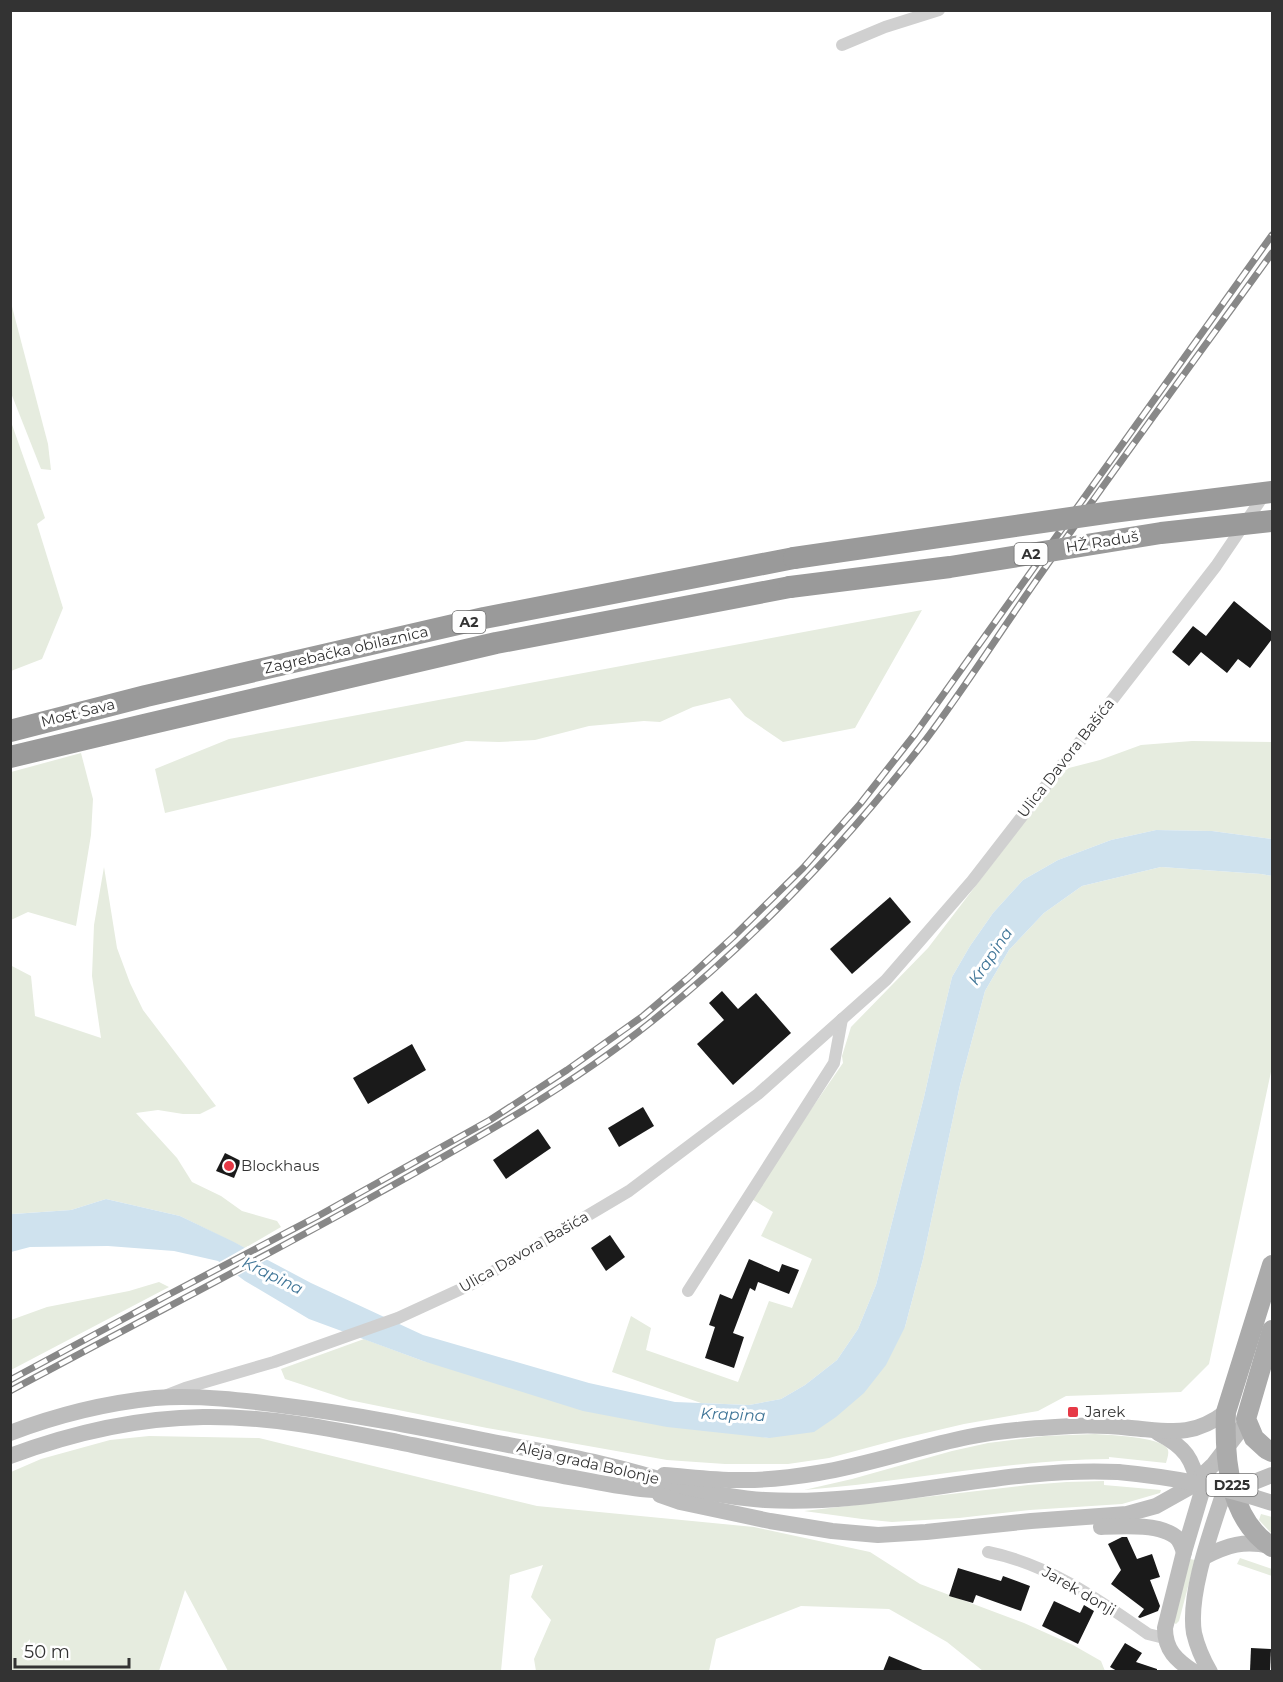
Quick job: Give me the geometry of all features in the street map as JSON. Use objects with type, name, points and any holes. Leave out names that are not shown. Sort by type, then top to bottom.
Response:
[{"type":"highway","name":"HŽ Raduš","points":[[795,558],[1112,512],[1272,492]]},
{"type":"highway","name":"HŽ Raduš","points":[[790,587],[950,567],[1161,533],[1272,521]]},
{"type":"highway","name":"Zagrebačka obilaznica","points":[[146,696],[484,618],[795,558]]},
{"type":"highway","name":"Zagrebačka obilaznica","points":[[144,725],[496,643],[790,587]]},
{"type":"highway","name":"Most Sava","points":[[10,731],[146,696]]},
{"type":"highway","name":"Most Sava","points":[[10,757],[144,725]]},
{"type":"main road","name":"D225","points":[[1271,1546],[1255,1533],[1228,1489],[1226,1412],[1272,1264]]},
{"type":"main road","points":[[1210,1671],[1197,1645],[1195,1635],[1193,1615],[1196,1592],[1204,1557],[1228,1489],[1272,1330]]},
{"type":"main road","name":"Aleja grada Bolonje","points":[[10,1433],[73,1413],[112,1404],[158,1398],[212,1398],[326,1411],[404,1424],[642,1481],[734,1498],[792,1501],[839,1498],[1075,1471],[1118,1472],[1161,1477],[1207,1485],[1272,1503]]},
{"type":"main road","points":[[642,1481],[745,1480],[818,1473],[967,1437],[1010,1430],[1107,1426],[1176,1431],[1200,1427],[1226,1412]]},
{"type":"main road","points":[[1194,1671],[1176,1659],[1170,1651],[1165,1636],[1168,1613],[1202,1482],[1226,1412]]},
{"type":"main road","name":"Aleja grada Bolonje","points":[[10,1455],[110,1426],[158,1419],[203,1417],[272,1420],[328,1427],[580,1479],[642,1481]]},
{"type":"main road","points":[[642,1481],[680,1502],[832,1531],[867,1534],[903,1534],[1127,1514],[1148,1510],[1202,1482],[1245,1422]]},
{"type":"main road","points":[[1245,1422],[1254,1438],[1272,1452]]},
{"type":"main road","points":[[1154,1431],[1175,1442],[1184,1450],[1202,1482],[1204,1557]]},
{"type":"main road","points":[[1186,1545],[1204,1517],[1228,1489],[1272,1475]]},
{"type":"main road","points":[[1069,1518],[1097,1527],[1162,1530],[1171,1533],[1186,1545]]},
{"type":"main road","points":[[1204,1557],[1235,1544],[1256,1543],[1271,1546]]},
{"type":"main road","points":[[1165,1636],[1181,1630],[1193,1615]]},
{"type":"street","points":[[842,45],[885,27],[939,10]]},
{"type":"street","name":"Ulica Davora Bašića","points":[[158,1398],[289,1357],[398,1318],[472,1284],[629,1191],[758,1094],[886,980],[972,880],[1215,566],[1272,483]]},
{"type":"street","points":[[688,1291],[834,1063],[842,1019]]},
{"type":"street","name":"Jarek donji","points":[[988,1551],[1031,1564],[1087,1592],[1148,1634],[1165,1636]]},
{"type":"shaded area","points":[[10,299],[48,444],[51,470],[41,469],[11,393]]},
{"type":"shaded area","points":[[10,419],[45,518],[37,524],[63,608],[42,659],[11,671]]},
{"type":"shaded area","points":[[922,610],[855,728],[783,742],[745,716],[730,698],[693,707],[660,722],[644,721],[589,726],[535,740],[466,741],[165,813],[155,769],[229,739]]},
{"type":"shaded area","points":[[1192,741],[1272,742],[1272,839],[1212,831],[1156,830],[1111,840],[1058,860],[1023,880],[993,913],[952,977],[876,1285],[858,1329],[837,1360],[805,1385],[781,1399],[749,1405],[701,1403],[612,1372],[631,1316],[651,1328],[646,1350],[738,1382],[769,1301],[792,1308],[812,1259],[761,1236],[773,1212],[750,1198],[843,1063],[842,1056],[851,1027],[928,948],[1065,769],[1100,760],[1141,745]]},
{"type":"shaded area","points":[[81,753],[93,799],[91,835],[76,926],[28,912],[11,920],[11,772]]},
{"type":"shaded area","points":[[104,867],[117,948],[130,983],[143,1010],[216,1106],[200,1114],[158,1110],[136,1113],[177,1158],[192,1182],[221,1196],[242,1211],[277,1221],[281,1227],[245,1248],[180,1216],[106,1199],[71,1210],[11,1213],[10,965],[31,976],[35,1016],[101,1038],[92,976],[94,925]]},
{"type":"shaded area","points":[[1161,867],[1272,876],[1272,1067],[1209,1364],[1181,1392],[1066,1396],[1038,1411],[964,1424],[829,1458],[788,1464],[725,1464],[667,1460],[487,1428],[349,1400],[285,1379],[281,1369],[364,1339],[423,1361],[768,1438],[905,1327],[923,1259],[960,1085],[985,991],[1009,950],[1044,913],[1082,886]]},
{"type":"shaded area","points":[[159,1282],[169,1287],[11,1370],[11,1320],[47,1307],[129,1291]]},
{"type":"shaded area","points":[[1095,1434],[1134,1437],[1162,1444],[1168,1451],[1166,1463],[1109,1457],[1109,1459],[994,1467],[804,1490],[988,1443],[1045,1436]]},
{"type":"shaded area","points":[[149,1436],[259,1438],[537,1506],[754,1527],[870,1552],[920,1584],[1024,1623],[1073,1645],[1101,1661],[1105,1671],[983,1671],[947,1642],[889,1609],[801,1606],[716,1639],[709,1671],[536,1671],[534,1659],[551,1620],[531,1597],[543,1565],[510,1575],[501,1671],[228,1671],[185,1590],[159,1671],[11,1672],[11,1472],[41,1459],[110,1440]]},
{"type":"shaded area","points":[[1104,1481],[1104,1485],[1161,1490],[1160,1493],[1122,1504],[892,1522],[804,1511],[1028,1485]]},
{"type":"shaded area","points":[[1261,1514],[1272,1517],[1272,1534],[1259,1520]]},
{"type":"shaded area","points":[[1240,1558],[1272,1569],[1272,1576],[1237,1564]]},
{"type":"shaded area","points":[[1190,1559],[1195,1560],[1179,1621],[1176,1624],[1174,1623]]},
{"type":"water","name":"Krapina","points":[[1156,830],[1212,831],[1272,839],[1272,876],[1161,867],[1082,886],[1044,913],[1009,950],[985,991],[960,1085],[923,1259],[905,1327],[886,1365],[864,1393],[814,1432],[769,1438],[667,1427],[583,1411],[423,1361],[309,1319],[245,1281],[218,1261],[174,1251],[108,1246],[30,1247],[11,1252],[10,1213],[71,1210],[106,1199],[180,1216],[311,1283],[423,1335],[589,1383],[675,1402],[749,1405],[781,1399],[805,1385],[837,1360],[858,1329],[876,1285],[952,977],[970,946],[993,913],[1023,880],[1058,860],[1111,840]]},
{"type":"pier","points":[[248,1246],[270,1258],[235,1277],[216,1264]]},
{"type":"building","points":[[1234,601],[1272,632],[1272,639],[1250,668],[1238,659],[1227,673],[1201,652],[1189,666],[1172,652],[1193,626],[1206,636]]},
{"type":"building","points":[[890,897],[911,922],[852,974],[830,949]]},
{"type":"building","points":[[722,991],[738,1009],[756,993],[791,1033],[733,1085],[697,1044],[724,1020],[709,1003]]},
{"type":"building","points":[[412,1044],[426,1070],[368,1104],[353,1078]]},
{"type":"building","points":[[643,1107],[654,1126],[619,1147],[608,1128]]},
{"type":"building","points":[[538,1129],[551,1148],[506,1179],[493,1160]]},
{"type":"building","name":"Blockhaus","points":[[225,1153],[241,1161],[234,1178],[216,1171]]},
{"type":"building","points":[[610,1235],[625,1257],[606,1271],[591,1248]]},
{"type":"building","points":[[749,1259],[779,1272],[782,1264],[799,1270],[789,1294],[758,1282],[755,1291],[750,1288],[733,1333],[744,1337],[734,1368],[705,1358],[715,1327],[709,1325],[720,1294],[732,1299]]},
{"type":"building","points":[[1127,1537],[1137,1559],[1152,1554],[1160,1577],[1150,1580],[1160,1606],[1158,1611],[1140,1618],[1138,1617],[1144,1609],[1111,1584],[1121,1570],[1108,1544]]},
{"type":"building","points":[[958,1568],[1001,1581],[1003,1576],[1030,1586],[1021,1611],[976,1595],[973,1603],[949,1596]]},
{"type":"building","points":[[1054,1601],[1080,1613],[1084,1605],[1094,1611],[1078,1644],[1042,1626]]},
{"type":"building","points":[[1125,1643],[1142,1653],[1136,1662],[1157,1669],[1157,1671],[1117,1671],[1110,1667]]},
{"type":"building","points":[[1251,1648],[1271,1649],[1270,1671],[1250,1671]]},
{"type":"building","points":[[889,1656],[925,1671],[883,1671]]},
{"type":"railway","points":[[10,1380],[318,1216],[490,1120],[567,1070],[643,1016],[688,978],[803,868],[860,804],[915,734],[1272,235]]},
{"type":"railway","points":[[10,1391],[333,1218],[449,1154],[553,1092],[651,1022],[725,959],[796,890],[862,818],[924,742],[1125,455],[1272,253]]},
{"type":"place","name":"Blockhaus","points":[[229,1166]]},
{"type":"place","name":"Jarek","points":[[1073,1412]]}]
